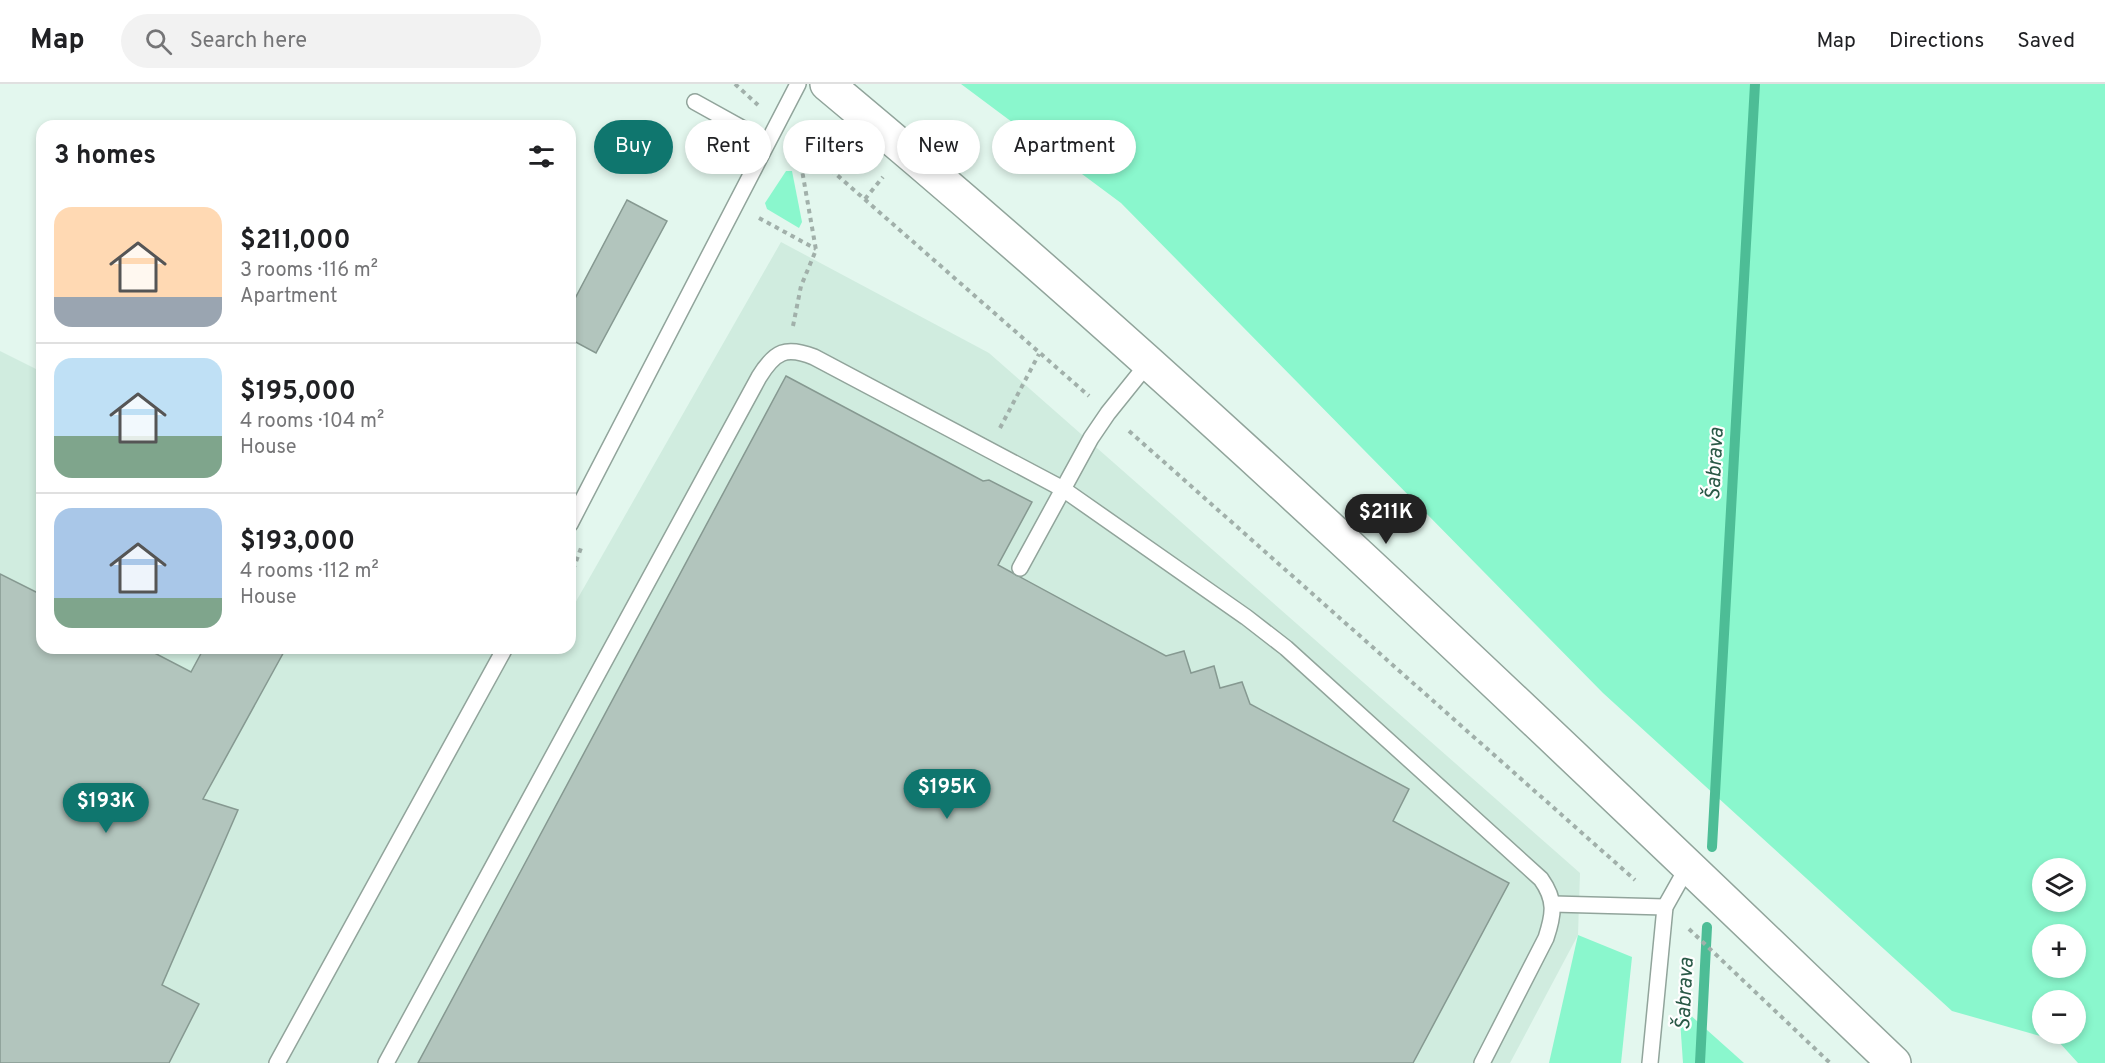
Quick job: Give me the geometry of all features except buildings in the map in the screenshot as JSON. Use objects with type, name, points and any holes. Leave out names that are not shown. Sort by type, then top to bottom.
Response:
[{"type":"main road","points":[[827,84],[962,197],[1149,362],[1466,654],[1894,1063]]},
{"type":"lane","points":[[771,135],[798,84]]},
{"type":"lane","points":[[695,102],[727,120]]},
{"type":"lane","points":[[576,512],[750,174]]},
{"type":"lane","points":[[386,1063],[759,377],[768,363],[779,354],[788,351],[802,352],[814,357],[1063,489],[1246,616],[1286,648],[1541,879],[1550,891],[1553,904],[1551,923],[1546,938],[1482,1063]]},
{"type":"lane","points":[[1020,568],[1091,438],[1108,412],[1149,362]]},
{"type":"lane","points":[[277,1063],[502,654]]},
{"type":"lane","points":[[1650,1063],[1665,907],[1688,866]]},
{"type":"lane","points":[[1553,904],[1665,907]]},
{"type":"path","points":[[788,351],[801,286],[816,249],[799,153],[804,145],[1665,907],[1830,1063]]},
{"type":"path","points":[[754,216],[816,249]]},
{"type":"path","points":[[989,451],[1039,354]]},
{"type":"shaded area","points":[[781,242],[989,353],[1580,873],[1578,935],[1510,1063],[0,1063],[0,351],[36,369],[36,654],[576,654],[576,601]]},
{"type":"green space","points":[[961,84],[2105,84],[2105,1063],[2078,1063],[2061,1044],[2086,1044],[2086,990],[2032,990],[2032,1034],[1952,1011],[1603,693],[1121,203],[1082,174],[1136,174],[1136,120],[1009,120]]},
{"type":"green space","points":[[784,174],[793,174],[802,222],[799,228],[767,209],[765,203]]},
{"type":"green space","points":[[1578,935],[1632,957],[1621,1063],[1549,1063]]},
{"type":"green space","points":[[1679,1005],[1744,1063],[1683,1063]]},
{"type":"waterway","name":"Šabrava","points":[[1712,847],[1755,84]]},
{"type":"waterway","name":"Šabrava","points":[[1700,1063],[1707,927]]}]
